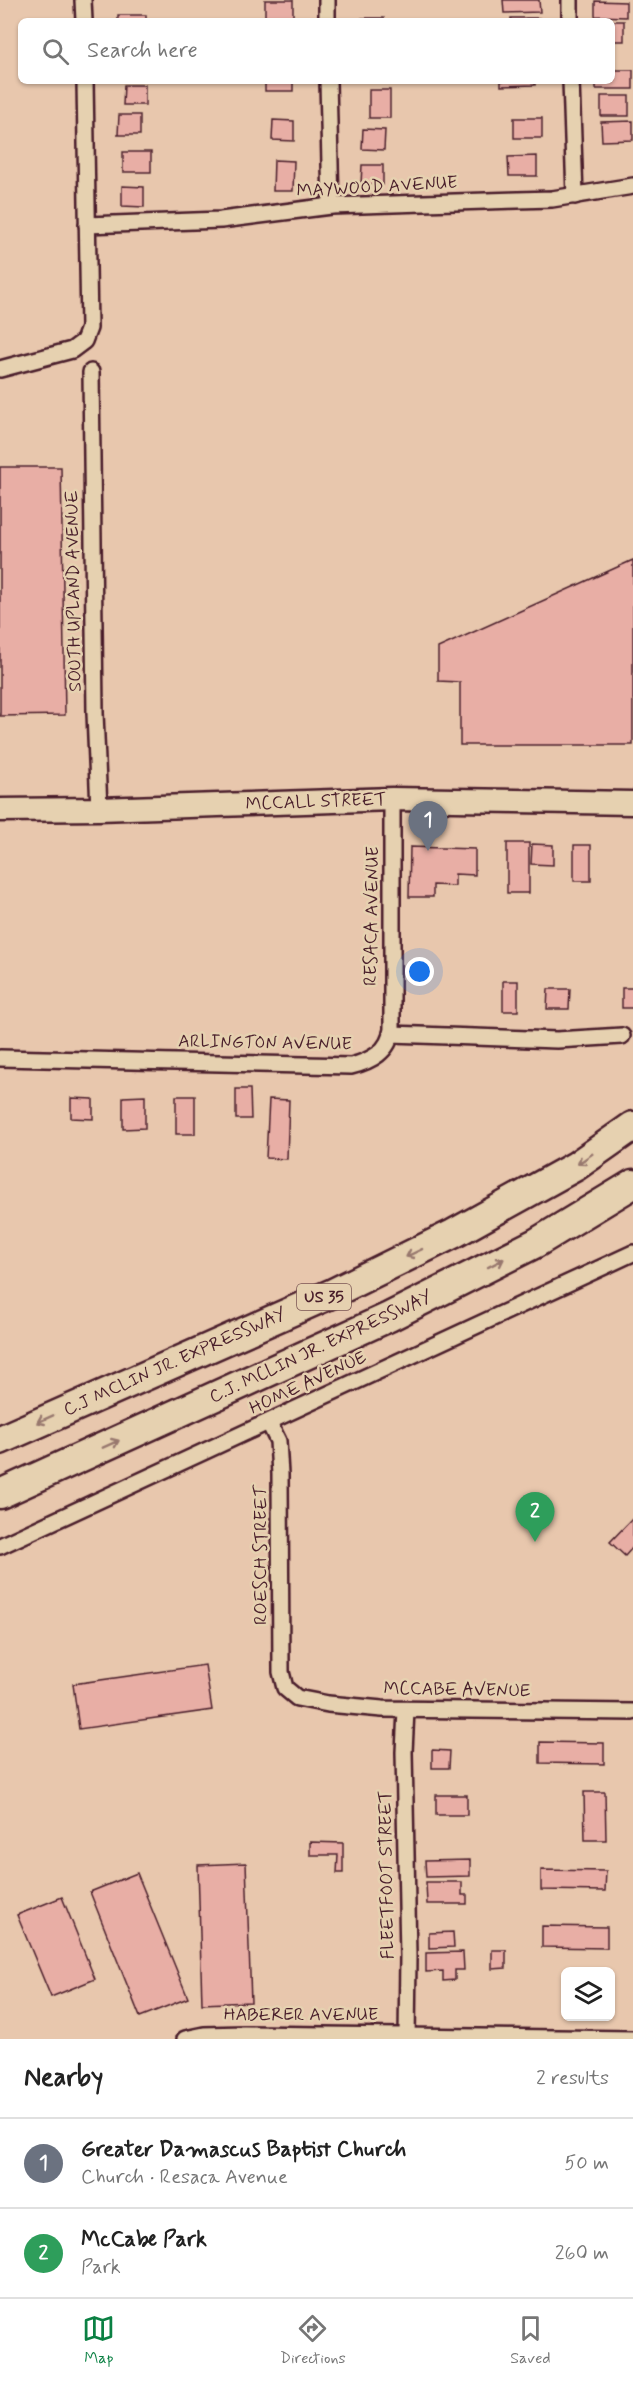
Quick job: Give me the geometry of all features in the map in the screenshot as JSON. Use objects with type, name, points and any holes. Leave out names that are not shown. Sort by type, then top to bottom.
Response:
[{"type":"highway","name":"C.J MCLIN JR. EXPRESSWAY","points":[[0,1440],[333,1293],[453,1234],[576,1166],[633,1126]]},
{"type":"highway","name":"C.J. MCLIN JR. EXPRESSWAY","points":[[0,1494],[389,1317],[536,1243],[633,1184]]},
{"type":"street","points":[[83,0],[84,18]]},
{"type":"street","points":[[327,0],[327,18]]},
{"type":"street","points":[[570,0],[570,18]]},
{"type":"street","points":[[0,369],[72,350],[84,340],[89,328],[85,84]]},
{"type":"street","points":[[328,84],[331,206]]},
{"type":"street","points":[[572,84],[575,196]]},
{"type":"street","name":"MAYWOOD AVENUE","points":[[87,225],[221,220],[331,206],[552,199],[633,186]]},
{"type":"street","name":"SOUTH UPLAND AVENUE","points":[[91,372],[95,713],[99,809]]},
{"type":"street","name":"MCCALL STREET","points":[[0,810],[393,799],[633,803]]},
{"type":"street","name":"RESACA AVENUE","points":[[391,1034],[393,799]]},
{"type":"street","points":[[391,1034],[557,1040],[622,1036]]},
{"type":"street","name":"ARLINGTON AVENUE","points":[[0,1058],[351,1066],[366,1062],[378,1054],[385,1048],[391,1034]]},
{"type":"street","name":"HOME AVENUE","points":[[0,1546],[633,1253]]},
{"type":"street","name":"ROESCH STREET","points":[[269,1423],[278,1441],[280,1474],[281,1672],[285,1688]]},
{"type":"street","name":"MCCABE AVENUE","points":[[285,1688],[297,1698],[328,1704],[406,1710],[633,1712]]},
{"type":"street","name":"FLEETFOOT STREET","points":[[406,1710],[404,1752],[408,1945],[407,2037]]},
{"type":"street","name":"HABERER AVENUE","points":[[185,2039],[204,2034],[244,2034],[633,2039]]},
{"type":"building","points":[[265,0],[293,0],[293,18],[265,18]]},
{"type":"building","points":[[503,0],[539,0],[540,12],[504,13]]},
{"type":"building","points":[[595,1],[626,2],[626,17],[595,16]]},
{"type":"building","points":[[118,15],[146,15],[146,18],[118,18]]},
{"type":"building","points":[[615,21],[624,21],[624,41],[615,41]]},
{"type":"building","points":[[615,70],[633,70],[633,89],[596,89],[596,84],[615,84]]},
{"type":"building","points":[[265,84],[293,84],[293,91],[265,91]]},
{"type":"building","points":[[501,84],[535,84],[535,85],[501,86]]},
{"type":"building","points":[[124,85],[145,85],[145,105],[123,105]]},
{"type":"building","points":[[369,90],[390,90],[390,118],[369,118]]},
{"type":"building","points":[[601,96],[629,96],[629,116],[601,116]]},
{"type":"building","points":[[119,115],[140,115],[140,135],[118,135]]},
{"type":"building","points":[[514,118],[542,118],[542,138],[514,138]]},
{"type":"building","points":[[273,120],[294,121],[294,141],[272,140]]},
{"type":"building","points":[[633,121],[633,140],[602,141],[601,122]]},
{"type":"building","points":[[363,129],[385,130],[384,150],[362,149]]},
{"type":"building","points":[[123,152],[151,152],[151,172],[123,172]]},
{"type":"building","points":[[537,156],[537,176],[509,176],[508,157]]},
{"type":"building","points":[[274,160],[294,161],[293,191],[273,191]]},
{"type":"building","points":[[362,165],[383,165],[383,185],[361,184]]},
{"type":"building","points":[[122,186],[144,187],[144,207],[122,206]]},
{"type":"building","points":[[0,467],[61,467],[65,715],[0,716]]},
{"type":"building","points":[[633,560],[633,745],[460,745],[460,682],[438,681],[438,648]]},
{"type":"building","points":[[507,843],[529,843],[529,893],[507,893]]},
{"type":"building","points":[[532,844],[553,845],[553,865],[531,864]]},
{"type":"building","points":[[574,845],[591,845],[591,881],[574,881]]},
{"type":"building","points":[[410,847],[475,849],[475,875],[455,874],[455,886],[433,885],[433,897],[409,897]]},
{"type":"building","points":[[503,981],[518,981],[518,1011],[503,1011]]},
{"type":"building","points":[[622,988],[633,988],[633,1008],[622,1008]]},
{"type":"building","points":[[548,989],[570,989],[569,1009],[547,1009]]},
{"type":"building","points":[[236,1089],[250,1089],[251,1119],[236,1119]]},
{"type":"building","points":[[145,1096],[145,1128],[123,1129],[123,1097]]},
{"type":"building","points":[[176,1096],[195,1096],[195,1134],[176,1134]]},
{"type":"building","points":[[71,1098],[93,1099],[93,1119],[71,1118]]},
{"type":"building","points":[[269,1099],[289,1100],[287,1159],[266,1158]]},
{"type":"building","points":[[633,1518],[633,1547],[625,1556],[610,1542]]},
{"type":"building","points":[[205,1665],[212,1710],[79,1729],[73,1684]]},
{"type":"building","points":[[540,1742],[604,1743],[604,1764],[540,1763]]},
{"type":"building","points":[[432,1750],[450,1751],[449,1768],[432,1768]]},
{"type":"building","points":[[584,1792],[605,1792],[606,1840],[585,1840]]},
{"type":"building","points":[[436,1795],[467,1795],[467,1815],[436,1815]]},
{"type":"building","points":[[310,1842],[343,1843],[343,1873],[337,1873],[338,1855],[310,1855]]},
{"type":"building","points":[[470,1860],[470,1876],[426,1877],[425,1861]]},
{"type":"building","points":[[246,1863],[251,2002],[202,2004],[198,1865]]},
{"type":"building","points":[[541,1870],[606,1871],[605,1891],[541,1890]]},
{"type":"building","points":[[137,1873],[188,1998],[140,2017],[90,1892]]},
{"type":"building","points":[[426,1882],[462,1882],[462,1895],[467,1895],[467,1904],[427,1904]]},
{"type":"building","points":[[62,1897],[95,1979],[51,1997],[17,1915]]},
{"type":"building","points":[[542,1926],[607,1927],[607,1948],[542,1947]]},
{"type":"building","points":[[453,1932],[454,1947],[429,1948],[429,1933]]},
{"type":"building","points":[[492,1950],[506,1950],[506,1968],[492,1969]]},
{"type":"building","points":[[463,1952],[464,1970],[455,1970],[455,1980],[443,1981],[443,1971],[426,1972],[426,1953]]},
{"type":"place","name":"Greater Damascus Baptist Church","points":[[428,851]]},
{"type":"place","name":"McCabe Park","points":[[535,1542]]}]
